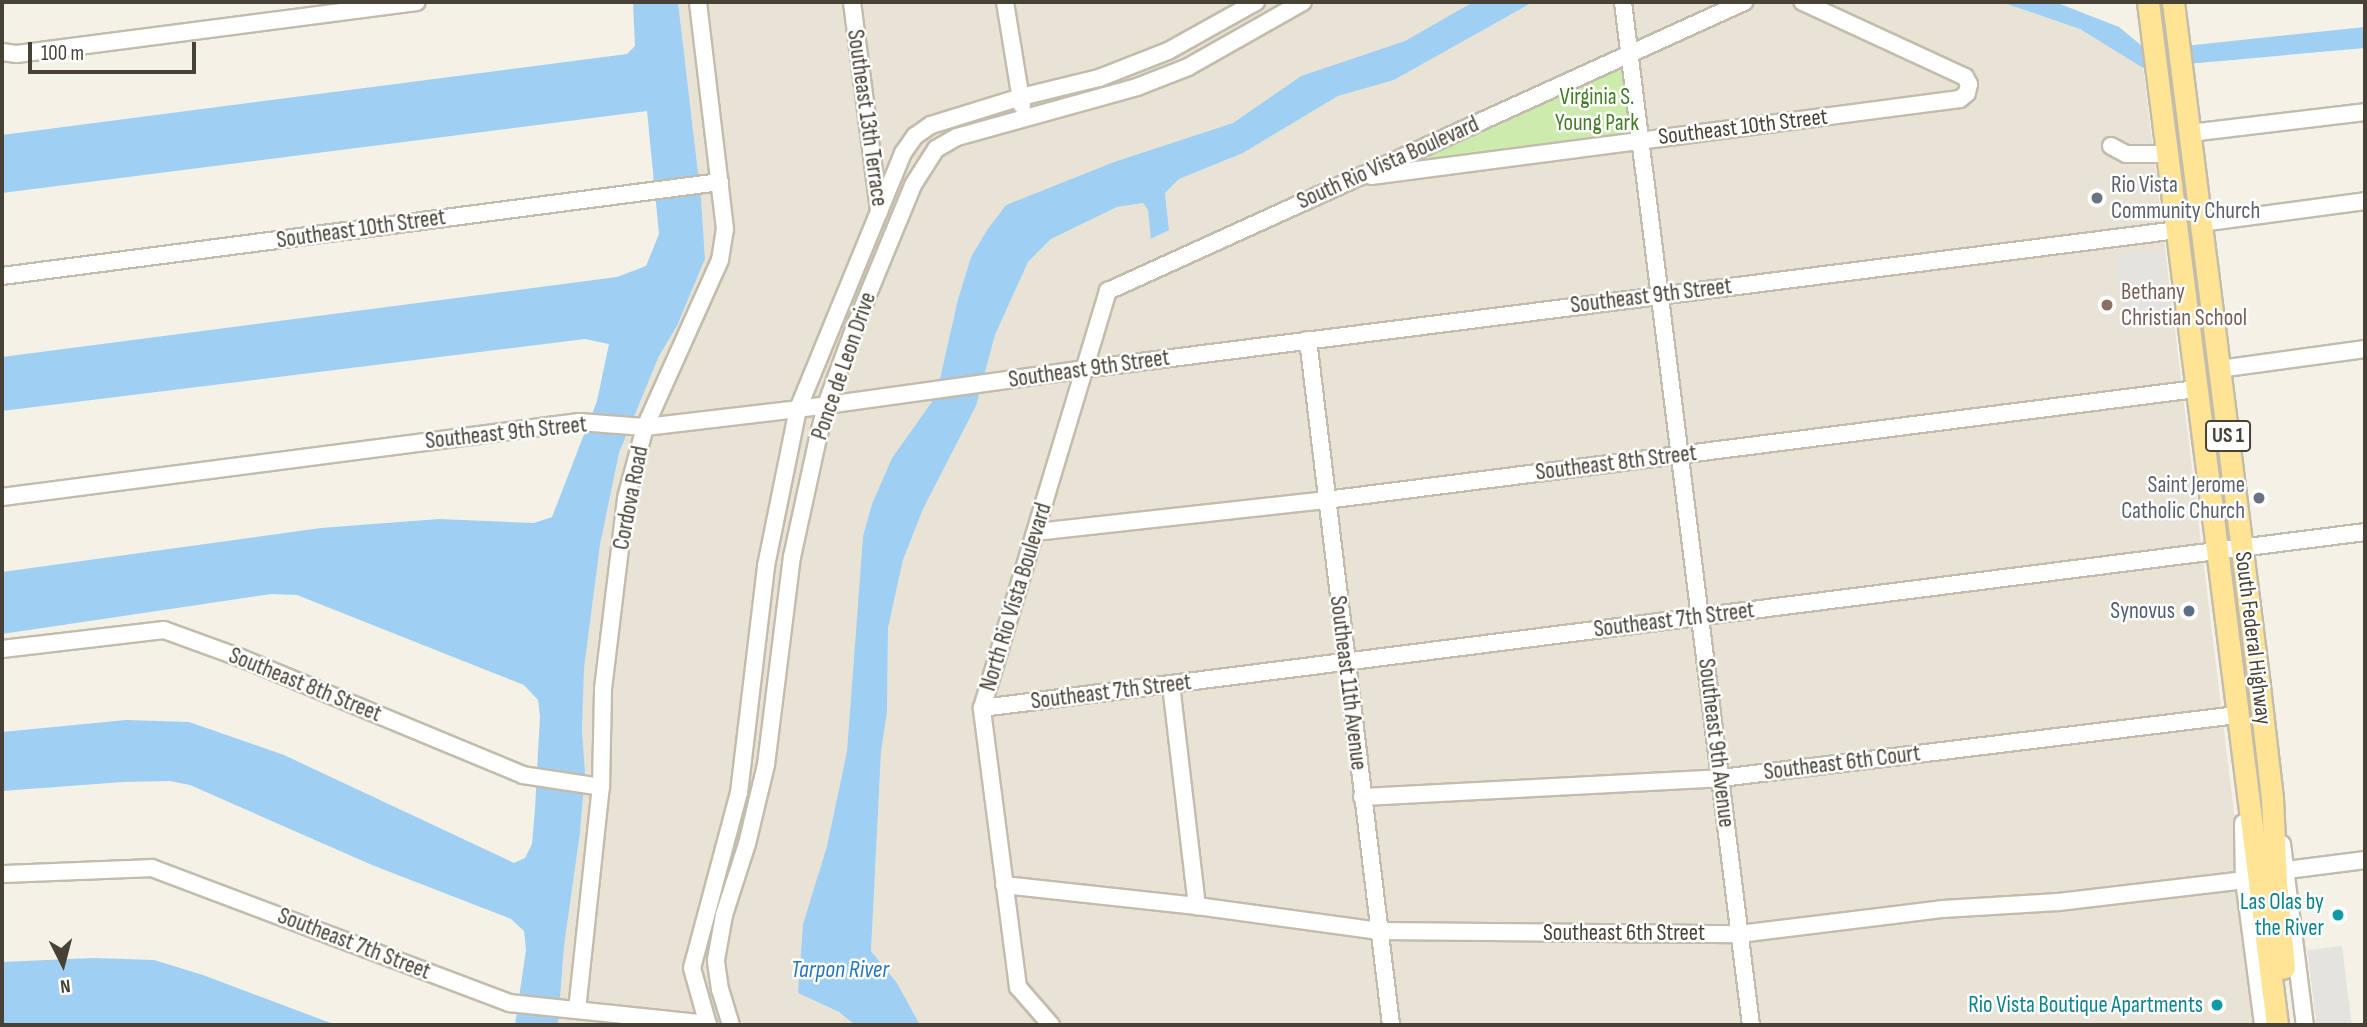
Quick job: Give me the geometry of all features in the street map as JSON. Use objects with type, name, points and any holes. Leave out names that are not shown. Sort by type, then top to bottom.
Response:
[{"type":"main road","name":"US 1","points":[[2148,2],[2171,187]]},
{"type":"main road","name":"South Federal Highway","points":[[2173,2],[2272,798],[2276,882],[2291,1025]]},
{"type":"main road","name":"South Federal Highway","points":[[2171,187],[2242,768],[2277,1025]]},
{"type":"main road","points":[[2171,187],[2182,207],[2201,223]]},
{"type":"main road","points":[[2176,230],[2186,234],[2206,262]]},
{"type":"street","points":[[2,52],[17,54],[417,2]]},
{"type":"street","name":"Cordova Road","points":[[571,1009],[604,676],[626,498],[645,427],[720,260],[725,229],[713,183],[698,2]]},
{"type":"street","name":"Southeast 13th Terrace","points":[[852,2],[880,216],[893,229]]},
{"type":"street","points":[[1005,2],[1024,119]]},
{"type":"street","name":"Ponce de Leon Drive","points":[[708,1024],[692,968],[739,793],[766,566],[798,409],[880,216],[903,153],[915,136],[931,125],[1021,97],[1099,78],[1168,51],[1256,2]]},
{"type":"street","name":"Ponce de Leon Drive","points":[[731,1025],[720,990],[716,960],[724,915],[747,844],[766,765],[792,557],[826,405],[893,229],[913,185],[936,149],[957,137],[1109,97],[1188,67],[1303,2]]},
{"type":"street","name":"Southeast 9th Avenue","points":[[1623,2],[1751,1025]]},
{"type":"street","name":"South Rio Vista Boulevard","points":[[1085,369],[1108,291],[1744,2]]},
{"type":"street","name":"Southeast 10th Street","points":[[1350,179],[1960,99],[1967,93],[1969,84],[1965,77],[1803,2]]},
{"type":"street","points":[[2190,133],[2365,112]]},
{"type":"street","points":[[1425,146],[1429,168]]},
{"type":"street","points":[[2111,146],[2126,154],[2167,154]]},
{"type":"street","name":"Southeast 10th Street","points":[[2,276],[713,183]]},
{"type":"street","points":[[2201,223],[2365,201]]},
{"type":"street","name":"Southeast 9th Street","points":[[2,497],[579,422],[645,427],[798,409],[1308,340],[2176,230]]},
{"type":"street","name":"Southeast 11th Avenue","points":[[1308,340],[1391,1025]]},
{"type":"street","points":[[2219,369],[2365,349]]},
{"type":"street","name":"North Rio Vista Boulevard","points":[[1051,1025],[1018,987],[982,708],[1085,369]]},
{"type":"street","name":"Southeast 8th Street","points":[[1036,532],[1326,500],[2196,389]]},
{"type":"street","name":"Southeast 7th Street","points":[[982,708],[1700,616],[2365,536]]},
{"type":"street","name":"Southeast 8th Street","points":[[2,649],[150,630],[171,632],[534,779],[594,786]]},
{"type":"street","points":[[1171,685],[1198,906]]},
{"type":"street","name":"Southeast 6th Court","points":[[1362,797],[1721,778],[2236,715]]},
{"type":"street","points":[[2242,768],[2244,880],[2263,1025]]},
{"type":"street","points":[[2272,798],[2287,870],[2305,1025]]},
{"type":"street","points":[[2287,870],[2365,860]]},
{"type":"street","name":"Southeast 7th Street","points":[[2,874],[152,868],[509,1003],[708,1024]]},
{"type":"street","name":"Southeast 6th Street","points":[[1004,885],[1198,906],[1379,931],[1739,934],[1942,909],[2058,902],[2244,880]]},
{"type":"shaded area","points":[[678,2],[1473,2],[1405,41],[1301,76],[1233,123],[1114,162],[1006,205],[987,230],[971,257],[958,299],[936,396],[892,458],[872,504],[863,536],[847,751],[827,846],[803,924],[798,993],[839,1012],[855,1025],[558,1025],[564,946],[580,833],[585,772],[582,730],[584,669],[600,545],[619,453],[659,356],[677,326],[705,259],[701,198]]},
{"type":"shaded area","points":[[1533,2],[2001,2],[2080,29],[2143,68],[2260,1025],[920,1025],[897,983],[871,951],[881,752],[887,712],[888,628],[903,560],[923,509],[976,406],[995,335],[1028,262],[1051,239],[1117,207],[1143,203],[1148,209],[1152,239],[1169,230],[1165,193],[1179,179],[1243,153],[1338,96],[1394,80]]},
{"type":"shaded area","points":[[2162,250],[2168,310],[2122,315],[2115,255]]},
{"type":"shaded area","points":[[2342,946],[2352,1025],[2316,1025],[2307,950]]},
{"type":"green space","name":"Virginia S. Young Park","points":[[1616,69],[1626,76],[1633,130],[1627,137],[1428,161],[1426,154]]},
{"type":"water","points":[[633,2],[678,2],[701,198],[705,259],[677,326],[659,356],[619,453],[600,545],[584,669],[582,730],[585,772],[580,833],[564,946],[558,1025],[515,1025],[526,950],[524,931],[511,919],[372,865],[190,785],[170,781],[123,782],[2,791],[2,732],[126,720],[189,722],[284,755],[514,863],[525,858],[532,844],[535,809],[540,716],[538,700],[524,685],[297,595],[271,594],[2,634],[2,572],[321,528],[439,519],[534,523],[552,517],[597,401],[609,344],[585,339],[2,411],[2,357],[617,277],[646,266],[659,234],[647,111],[2,193],[2,135],[627,54],[635,46]]},
{"type":"water","name":"Tarpon River","points":[[1473,2],[1533,2],[1394,80],[1338,96],[1243,153],[1179,179],[1165,193],[1169,230],[1151,239],[1148,210],[1143,203],[1117,207],[1051,239],[1028,262],[995,335],[976,406],[923,509],[903,560],[888,628],[887,712],[881,752],[871,951],[897,983],[920,1025],[855,1025],[839,1012],[798,993],[803,924],[827,846],[847,751],[863,536],[872,504],[892,458],[936,396],[958,299],[971,257],[987,230],[1006,205],[1114,162],[1233,123],[1301,76],[1405,41]]},
{"type":"water","points":[[2001,2],[2055,2],[2119,27],[2147,50],[2365,27],[2365,48],[2143,68],[2080,29]]},
{"type":"water","points":[[93,958],[154,960],[203,975],[336,1025],[2,1025],[2,962]]},
{"type":"place","name":"Rio Vista Community Church","points":[[2097,198]]},
{"type":"place","name":"Bethany Christian School","points":[[2107,305]]},
{"type":"place","name":"Saint Jerome Catholic Church","points":[[2259,498]]},
{"type":"place","name":"Synovus","points":[[2189,611]]},
{"type":"place","name":"Las Olas by the River","points":[[2338,915]]},
{"type":"place","name":"Rio Vista Boutique Apartments","points":[[2217,1005]]}]
